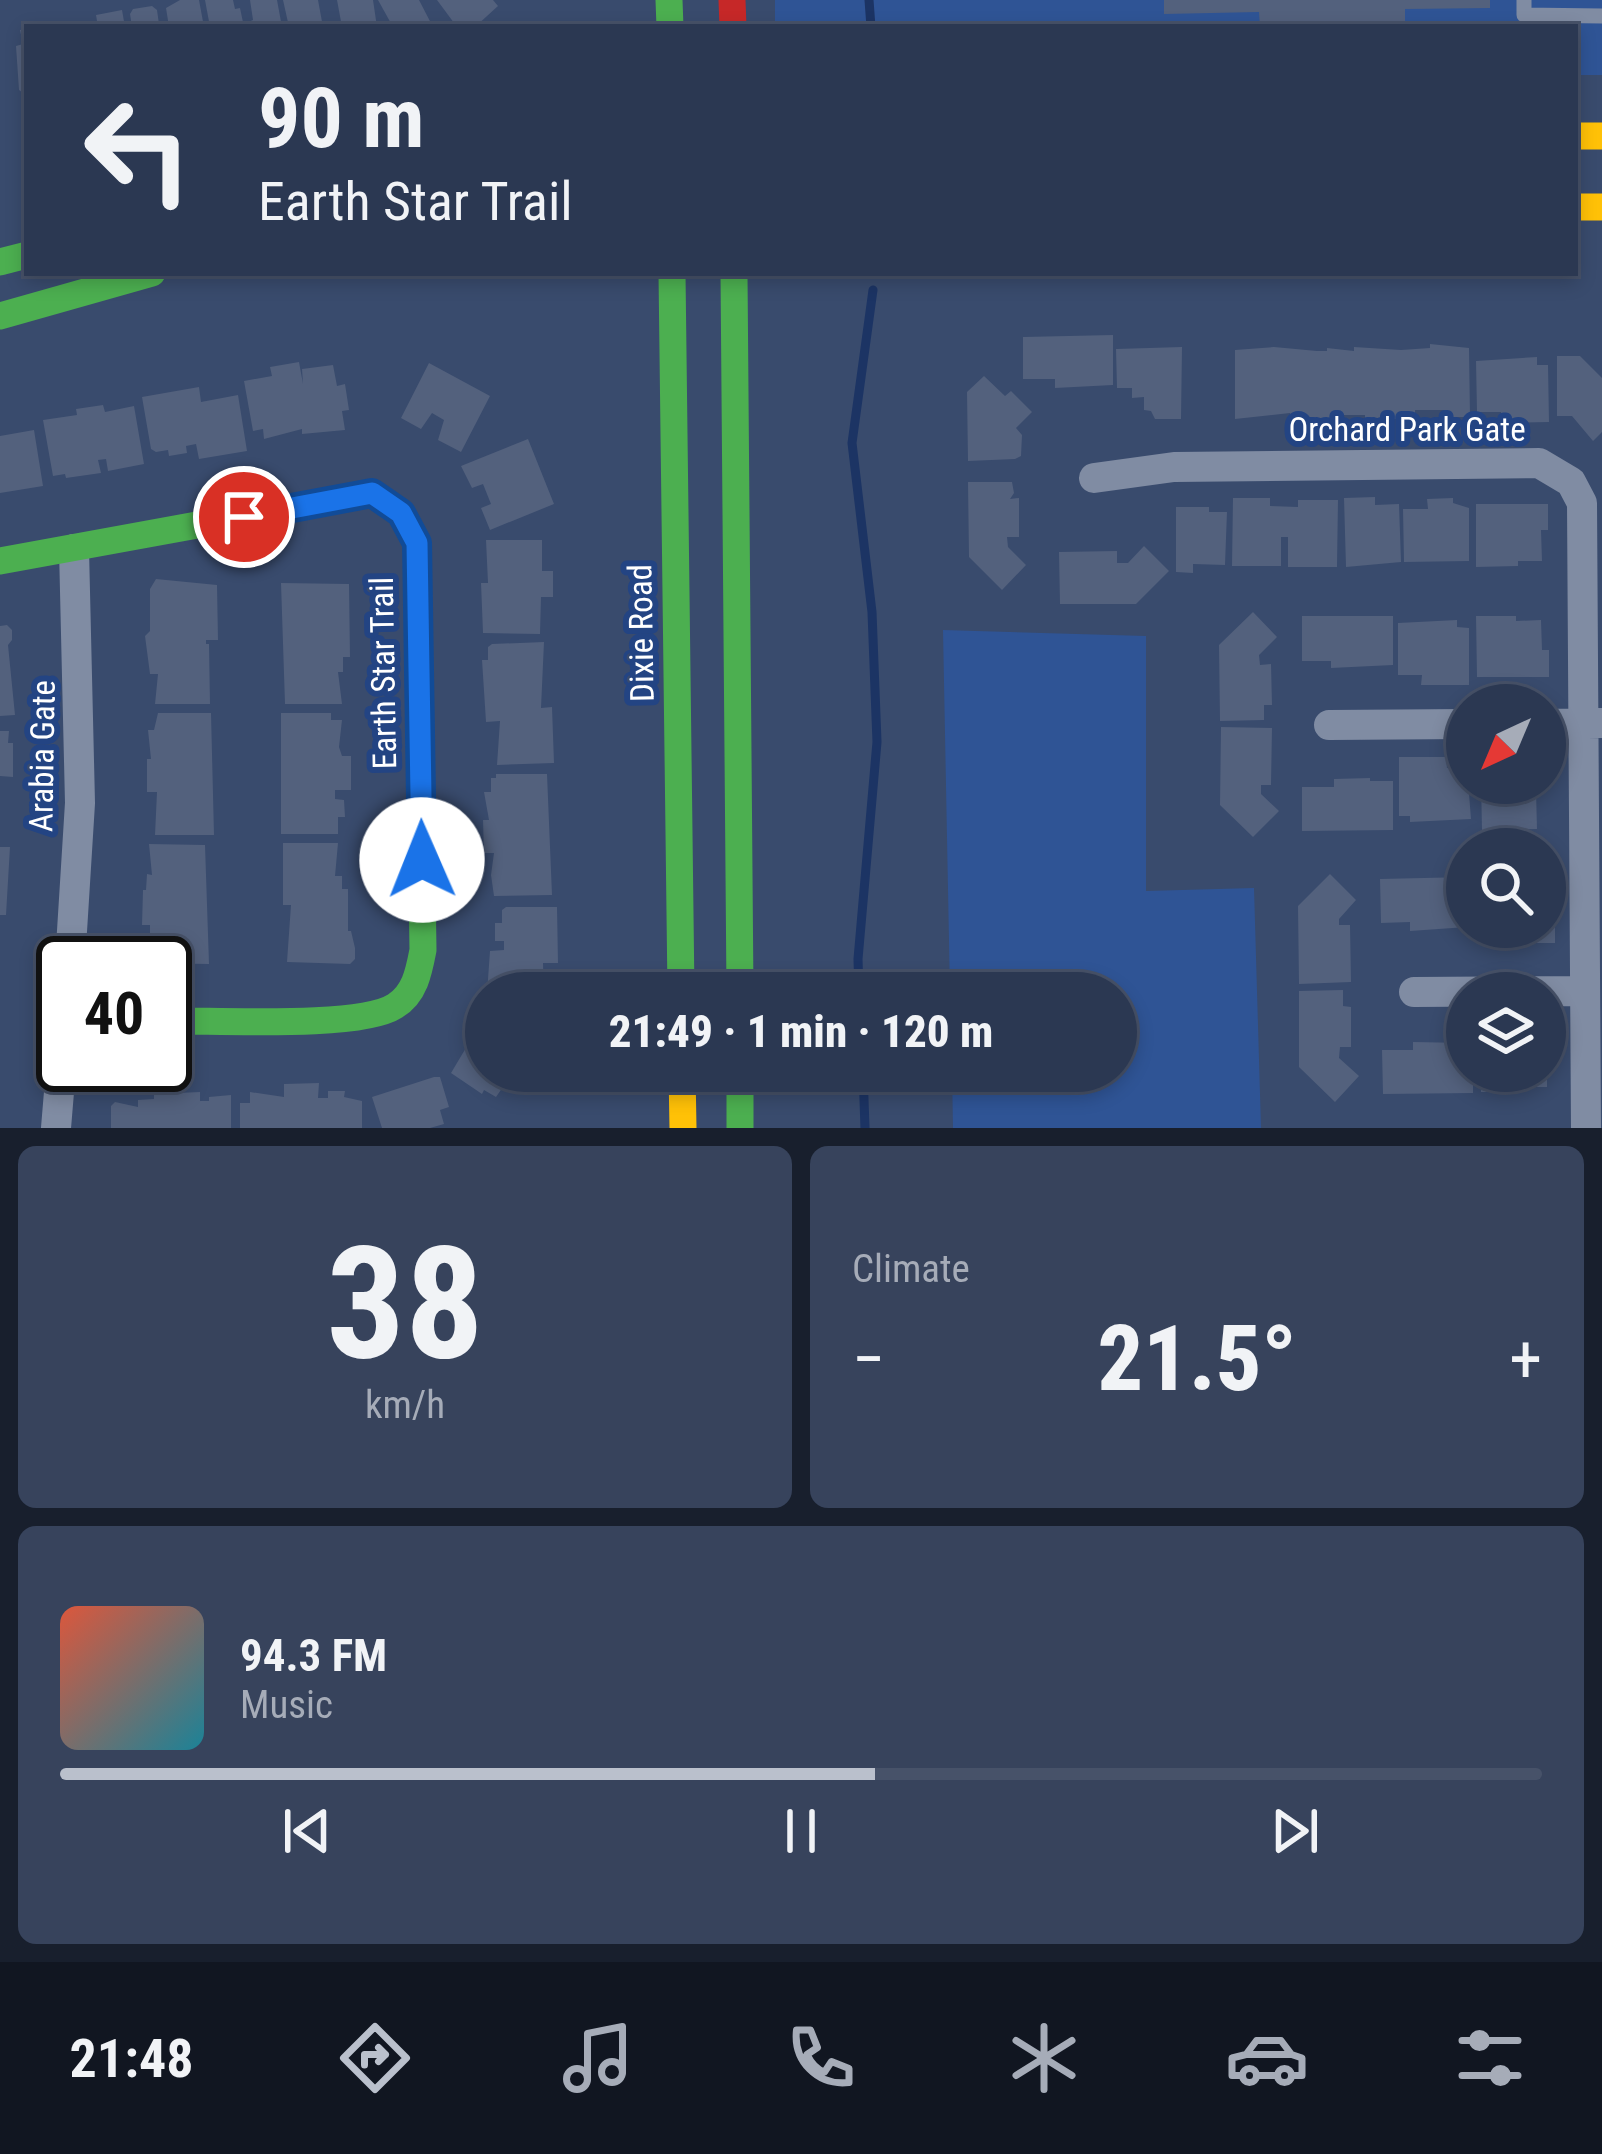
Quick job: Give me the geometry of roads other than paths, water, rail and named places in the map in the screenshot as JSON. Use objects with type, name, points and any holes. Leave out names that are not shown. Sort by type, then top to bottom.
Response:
[{"type":"main road","points":[[0,316],[143,276]]},
{"type":"main road","name":"Dixie Road","points":[[672,276],[681,972]]},
{"type":"main road","points":[[734,276],[740,972]]},
{"type":"main road","name":"Earth Star Trail","points":[[0,561],[372,493],[401,513],[417,543],[423,950],[419,977],[406,1000],[382,1015],[192,1021]]},
{"type":"main road","points":[[682,1092],[683,1128]]},
{"type":"main road","points":[[740,1092],[740,1128]]},
{"type":"street","name":"Orchard Park Gate","points":[[1094,478],[1174,467],[1539,463],[1571,482],[1582,502],[1594,723],[1584,991],[1586,1128]]},
{"type":"street","name":"Arabia Gate","points":[[72,936],[80,803],[74,549]]},
{"type":"street","points":[[1329,724],[1446,724]]},
{"type":"street","points":[[1414,992],[1584,991]]},
{"type":"street","points":[[56,1128],[59,1092]]},
{"type":"lane","points":[[1524,0],[1524,15],[1602,16]]},
{"type":"waterway","points":[[869,0],[871,24]]},
{"type":"waterway","points":[[858,972],[877,742],[872,612],[852,443],[873,290]]},
{"type":"waterway","points":[[864,1092],[865,1128]]}]
